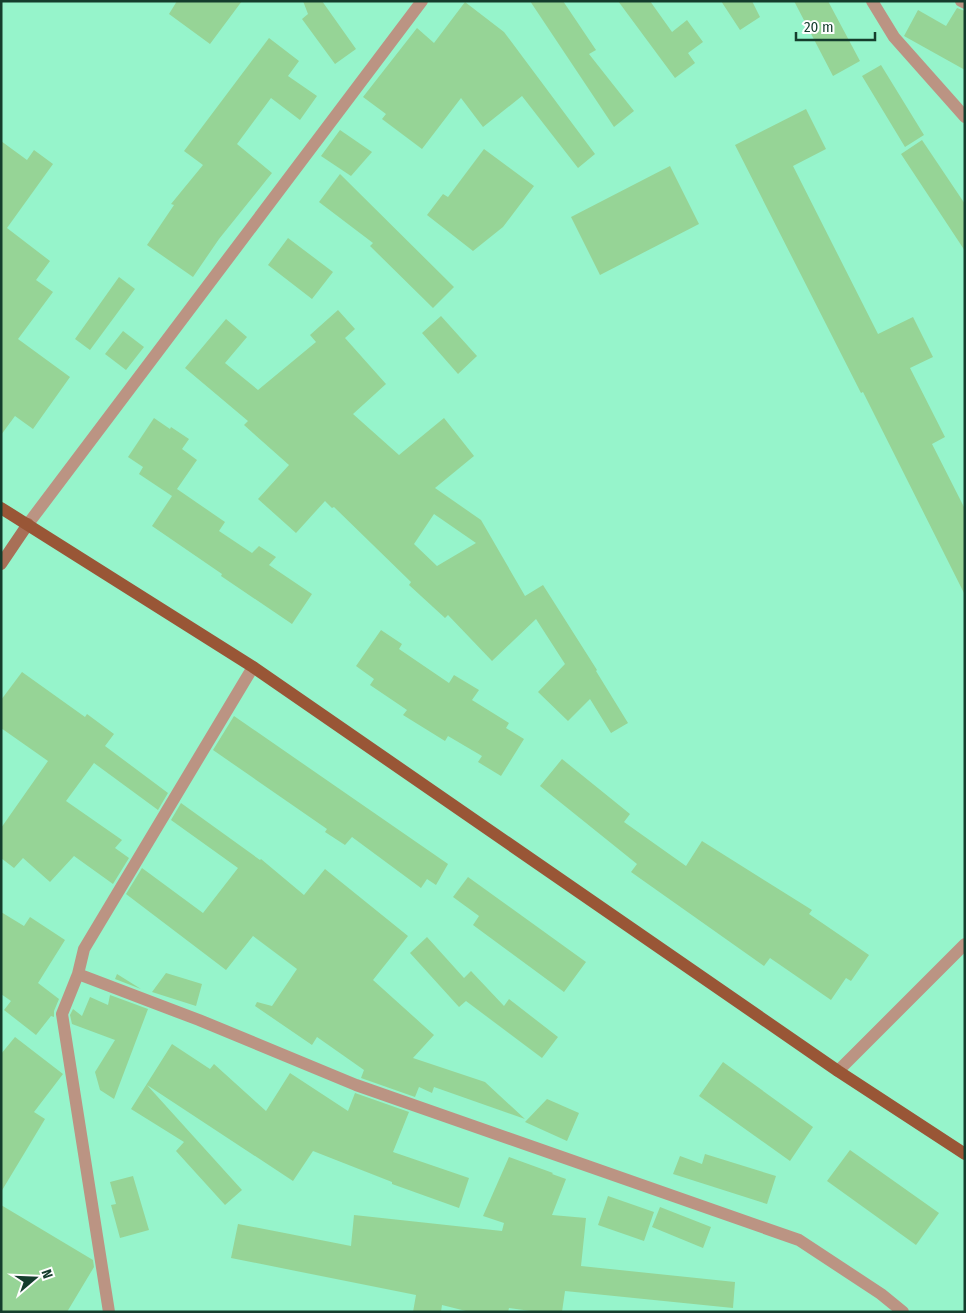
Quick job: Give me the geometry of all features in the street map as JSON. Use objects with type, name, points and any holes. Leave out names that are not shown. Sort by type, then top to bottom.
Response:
[{"type":"main road","points":[[1,508],[253,668],[838,1071],[965,1154]]},
{"type":"main road","points":[[1,564],[28,524]]},
{"type":"street","points":[[28,524],[422,1]]},
{"type":"street","points":[[872,1],[894,38],[965,118]]},
{"type":"street","points":[[960,1],[965,3]]},
{"type":"street","points":[[110,1312],[62,1014],[78,974],[84,949],[253,668]]},
{"type":"street","points":[[838,1071],[965,944]]},
{"type":"street","points":[[78,974],[199,1020],[356,1085],[799,1240],[881,1294],[903,1312]]},
{"type":"building","points":[[177,1],[242,1],[210,44],[169,14]]},
{"type":"building","points":[[303,1],[322,1],[356,49],[335,64],[302,19],[308,14]]},
{"type":"building","points":[[530,1],[563,1],[596,50],[589,54],[634,111],[614,127]]},
{"type":"building","points":[[618,1],[650,1],[672,32],[687,20],[703,42],[688,53],[695,63],[675,78]]},
{"type":"building","points":[[721,1],[752,1],[760,17],[740,30]]},
{"type":"building","points":[[794,1],[828,1],[860,61],[833,76]]},
{"type":"building","points":[[465,2],[504,32],[595,154],[578,168],[522,96],[483,127],[461,98],[422,149],[382,119],[386,114],[363,97],[417,28],[434,43]]},
{"type":"building","points":[[957,8],[965,11],[965,70],[904,36],[918,10],[946,26]]},
{"type":"building","points":[[269,38],[299,61],[288,76],[317,96],[300,120],[271,98],[237,144],[272,173],[219,239],[193,277],[147,245],[174,205],[171,204],[203,165],[184,151]]},
{"type":"building","points":[[881,65],[924,135],[905,147],[862,76]]},
{"type":"building","points":[[806,109],[826,149],[793,166],[878,334],[913,317],[933,357],[910,368],[945,437],[932,444],[965,509],[965,595],[863,392],[861,393],[735,145]]},
{"type":"building","points":[[340,130],[372,152],[351,176],[321,156]]},
{"type":"building","points":[[922,140],[965,204],[965,251],[901,154]]},
{"type":"building","points":[[1,141],[27,160],[34,150],[53,164],[7,228],[50,261],[36,280],[53,292],[18,339],[70,377],[33,429],[15,416],[1,435]]},
{"type":"building","points":[[484,149],[534,186],[503,227],[473,251],[427,215],[443,194],[448,197]]},
{"type":"building","points":[[670,166],[699,224],[600,275],[571,217]]},
{"type":"building","points":[[340,174],[454,287],[433,308],[370,246],[373,243],[319,202]]},
{"type":"building","points":[[288,238],[333,272],[312,299],[268,265]]},
{"type":"building","points":[[119,277],[135,289],[90,350],[75,339]]},
{"type":"building","points":[[338,310],[355,329],[345,338],[386,384],[353,414],[399,455],[444,418],[474,456],[435,488],[481,520],[525,596],[543,585],[628,723],[611,733],[590,699],[568,721],[538,692],[565,664],[536,619],[492,661],[448,615],[445,618],[409,585],[411,582],[334,507],[332,508],[325,501],[296,533],[258,499],[289,465],[244,425],[248,421],[185,368],[226,319],[247,337],[225,363],[258,390],[316,342],[310,335]],"holes":[[[434,514],[476,543],[437,566],[414,544]]]},
{"type":"building","points":[[441,316],[477,356],[458,374],[422,333]]},
{"type":"building","points":[[123,331],[144,347],[126,370],[105,354]]},
{"type":"building","points":[[154,418],[189,439],[182,449],[197,460],[177,489],[225,522],[219,531],[252,553],[259,546],[276,557],[269,565],[312,594],[292,624],[152,526],[172,496],[139,474],[143,467],[128,457]]},
{"type":"building","points":[[381,630],[402,644],[399,649],[449,683],[454,675],[479,690],[472,700],[509,723],[506,728],[524,739],[501,776],[478,762],[482,756],[448,736],[445,741],[403,715],[407,710],[370,685],[374,679],[356,666]]},
{"type":"building","points":[[22,672],[85,717],[87,714],[114,734],[105,746],[168,793],[158,810],[94,763],[66,801],[122,840],[115,848],[129,858],[113,884],[74,856],[50,882],[23,858],[14,868],[1,858],[1,828],[48,761],[1,728],[1,700]]},
{"type":"building","points":[[234,716],[448,864],[436,885],[427,879],[421,888],[352,837],[345,845],[325,832],[327,829],[213,750]]},
{"type":"building","points":[[562,759],[630,814],[624,822],[686,866],[702,841],[812,910],[809,914],[869,955],[851,981],[846,978],[831,1000],[770,958],[764,966],[631,872],[637,864],[540,786]]},
{"type":"building","points":[[181,803],[261,859],[304,895],[325,869],[408,936],[373,980],[434,1035],[413,1058],[485,1082],[525,1119],[434,1087],[432,1093],[419,1087],[415,1097],[361,1078],[364,1070],[317,1037],[312,1045],[255,1006],[257,1002],[272,1006],[297,969],[253,936],[226,970],[126,894],[142,868],[203,913],[238,868],[171,820]]},
{"type":"building","points":[[468,877],[586,962],[564,992],[473,925],[479,916],[453,897]]},
{"type":"building","points":[[1,912],[24,926],[30,917],[65,940],[38,983],[59,999],[54,1011],[54,1017],[51,1016],[36,1035],[4,1010],[11,1001],[1,994]]},
{"type":"building","points":[[427,937],[464,978],[471,971],[504,1006],[509,999],[558,1037],[542,1058],[466,1001],[459,1007],[410,953]]},
{"type":"building","points":[[166,973],[202,984],[196,1006],[152,992]]},
{"type":"building","points":[[117,974],[141,989],[115,979]]},
{"type":"building","points":[[110,995],[148,1009],[114,1099],[100,1090],[95,1072],[115,1040],[72,1024],[70,1015],[73,1009],[82,1016],[90,997],[108,1005]]},
{"type":"building","points":[[15,1037],[63,1074],[34,1112],[45,1119],[1,1192],[1,1054]]},
{"type":"building","points":[[172,1044],[210,1069],[214,1064],[266,1111],[290,1073],[348,1111],[355,1093],[409,1112],[393,1152],[469,1178],[459,1208],[392,1184],[392,1182],[313,1151],[293,1181],[147,1085],[242,1190],[225,1205],[176,1151],[184,1142],[131,1109]]},
{"type":"building","points":[[723,1062],[813,1127],[790,1161],[699,1096]]},
{"type":"building","points":[[547,1099],[579,1113],[567,1141],[525,1122]]},
{"type":"building","points":[[850,1150],[939,1213],[916,1245],[827,1181]]},
{"type":"building","points":[[705,1154],[776,1176],[767,1204],[673,1174],[680,1156],[702,1164]]},
{"type":"building","points":[[509,1157],[566,1179],[552,1215],[586,1218],[581,1266],[735,1282],[733,1308],[565,1291],[562,1312],[538,1312],[509,1308],[508,1312],[470,1312],[442,1305],[441,1312],[413,1312],[416,1295],[231,1258],[238,1224],[351,1246],[354,1215],[502,1231],[504,1223],[483,1216]]},
{"type":"building","points":[[133,1176],[149,1230],[120,1238],[111,1205],[116,1204],[110,1182]]},
{"type":"building","points":[[608,1196],[654,1212],[644,1241],[598,1225]]},
{"type":"building","points":[[1,1205],[93,1260],[94,1267],[67,1312],[1,1312]]},
{"type":"building","points":[[660,1207],[711,1227],[703,1248],[652,1227]]}]
